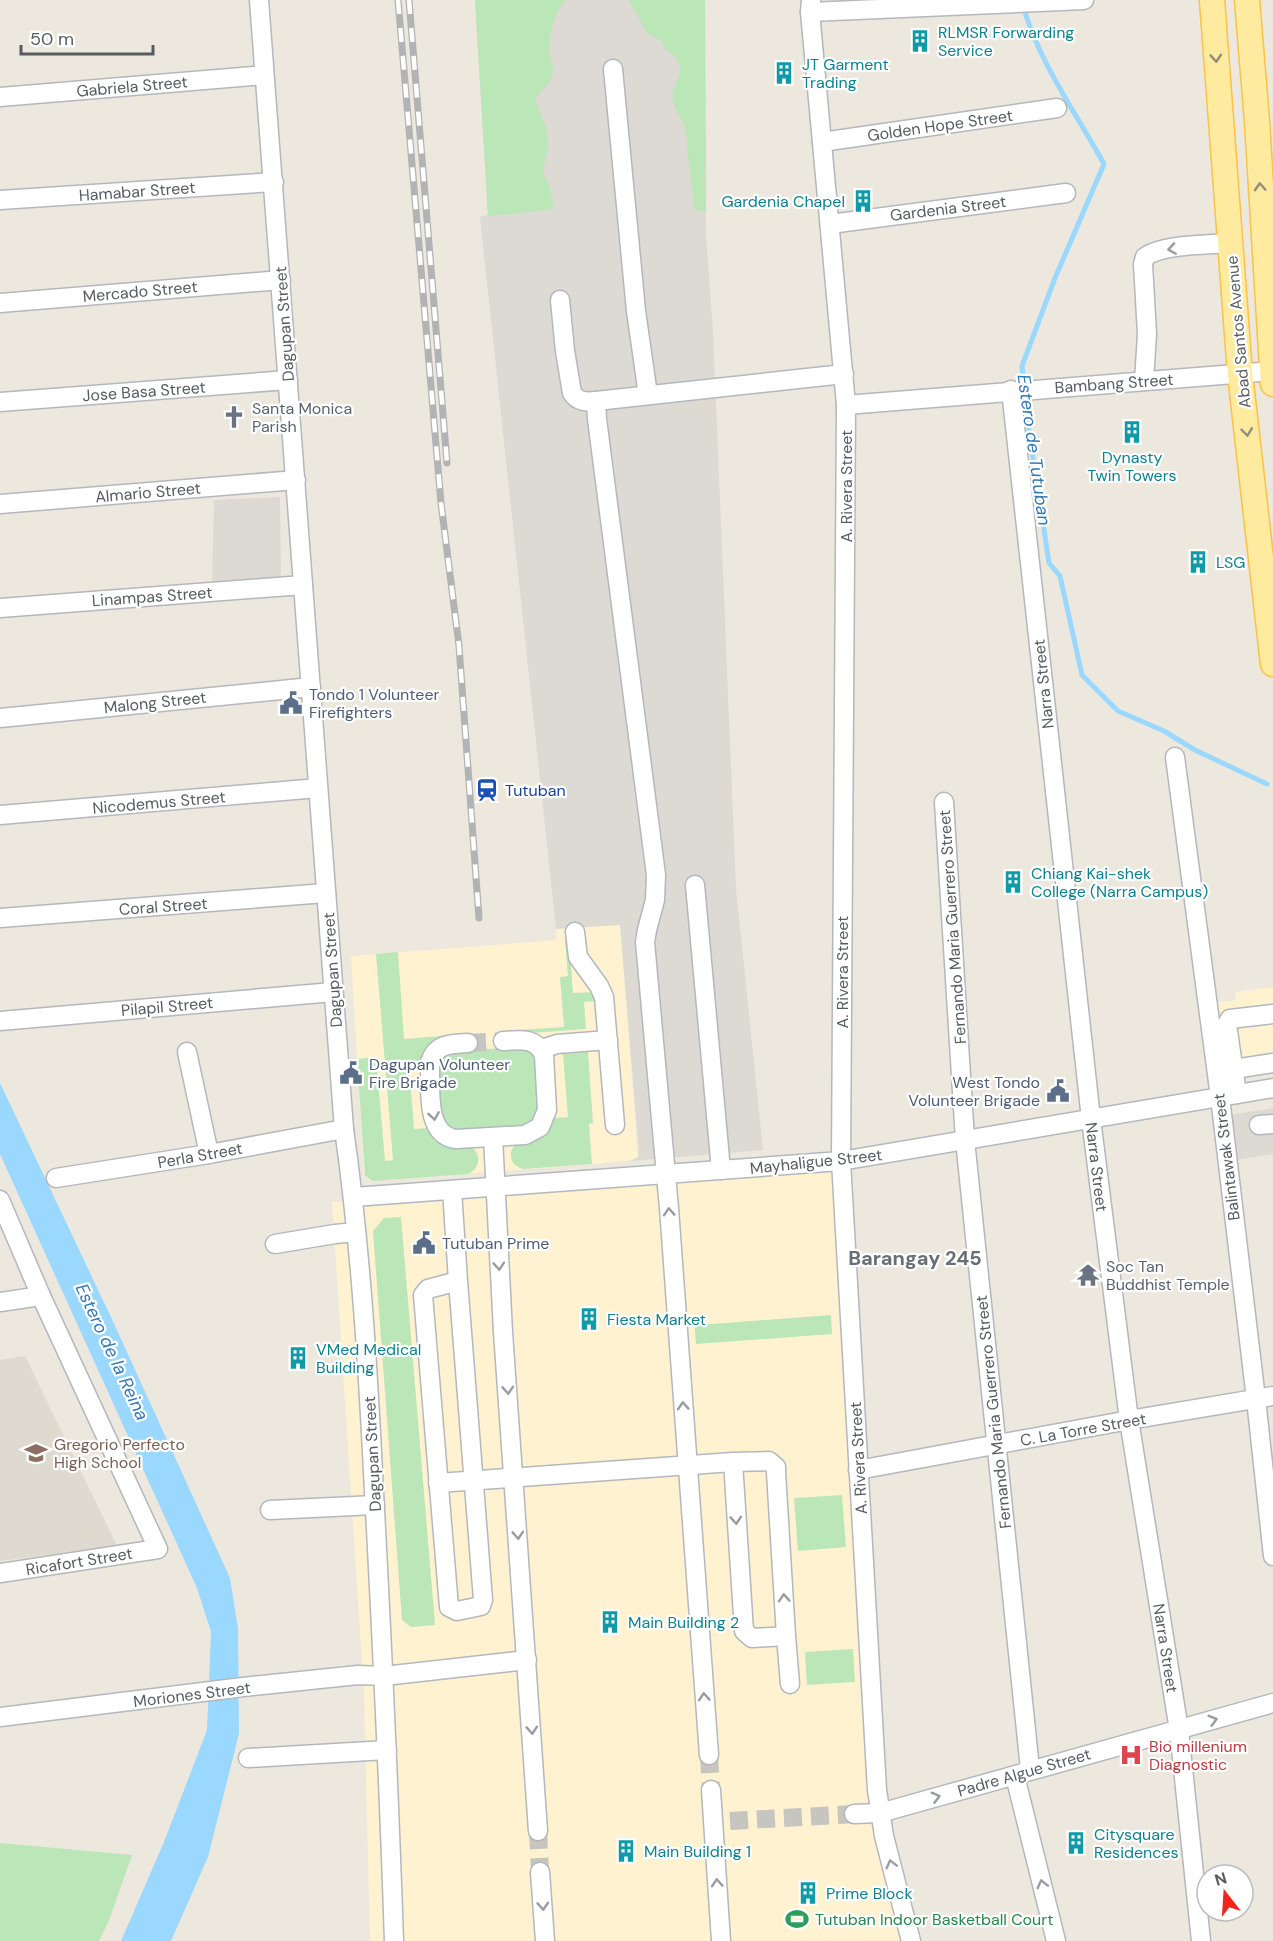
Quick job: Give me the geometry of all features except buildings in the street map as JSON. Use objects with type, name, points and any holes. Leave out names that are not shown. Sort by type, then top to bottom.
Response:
[{"type":"main road","name":"Abad Santos Avenue","points":[[1212,0],[1240,374],[1273,664]]},
{"type":"main road","name":"Abad Santos Avenue","points":[[1247,0],[1268,233],[1272,376]]},
{"type":"street","name":"Dagupan Street","points":[[259,0],[333,992],[344,1129],[354,1197],[367,1357],[384,1676],[394,1941]]},
{"type":"street","points":[[810,6],[1084,0]]},
{"type":"street","name":"A. Rivera Street","points":[[810,6],[846,405],[841,1161],[877,1790],[880,1813],[910,1941]]},
{"type":"street","points":[[613,69],[636,311],[648,395]]},
{"type":"street","name":"Gabriela Street","points":[[0,97],[264,75]]},
{"type":"street","name":"Golden Hope Street","points":[[822,142],[1057,108]]},
{"type":"street","name":"Hamabar Street","points":[[0,200],[274,182]]},
{"type":"street","name":"Gardenia Street","points":[[830,224],[1066,193]]},
{"type":"street","points":[[1144,381],[1147,334],[1143,264],[1145,257],[1169,249],[1230,243]]},
{"type":"street","name":"Mercado Street","points":[[0,303],[281,280]]},
{"type":"street","points":[[560,300],[572,393],[574,397],[584,402],[844,374]]},
{"type":"street","name":"Bambang Street","points":[[846,405],[1240,374],[1272,376]]},
{"type":"street","name":"Jose Basa Street","points":[[0,402],[288,380]]},
{"type":"street","name":"Narra Street","points":[[1022,390],[1091,1119],[1129,1420],[1179,1730],[1201,1941]]},
{"type":"street","points":[[596,401],[656,875],[655,900],[645,942],[666,1174],[709,1755]]},
{"type":"street","name":"Almario Street","points":[[0,504],[296,480]]},
{"type":"street","name":"Linampas Street","points":[[0,608],[303,585]]},
{"type":"street","name":"Malong Street","points":[[0,718],[311,687]]},
{"type":"street","name":"Balintawak Street","points":[[1175,758],[1229,1095],[1265,1398],[1273,1556]]},
{"type":"street","name":"Nicodemus Street","points":[[0,815],[318,788]]},
{"type":"street","name":"Fernando Maria Guerrero Street","points":[[944,802],[965,1140],[997,1445],[1023,1773],[1056,1941]]},
{"type":"street","points":[[695,885],[721,1170]]},
{"type":"street","name":"Coral Street","points":[[0,918],[326,893]]},
{"type":"street","points":[[575,932],[578,957],[599,986],[604,997],[615,1125]]},
{"type":"street","name":"Pilapil Street","points":[[0,1021],[333,992]]},
{"type":"street","points":[[1229,1095],[1234,1069],[1227,1024],[1229,1020],[1273,1014]]},
{"type":"street","points":[[468,1044],[444,1046],[432,1057],[434,1123],[440,1132],[450,1138],[531,1133],[544,1122],[547,1110],[542,1049],[527,1040],[503,1041]]},
{"type":"street","points":[[542,1049],[557,1044],[608,1040]]},
{"type":"street","points":[[187,1053],[209,1154]]},
{"type":"street","points":[[1234,1069],[1273,1063]]},
{"type":"street","name":"Mayhaligue Street","points":[[354,1197],[841,1161],[1273,1088]]},
{"type":"street","name":"Perla Street","points":[[56,1178],[209,1154],[344,1129]]},
{"type":"street","points":[[493,1137],[498,1242],[538,1831]]},
{"type":"street","points":[[453,1190],[483,1600],[481,1606],[457,1611],[449,1607],[423,1295],[428,1289],[458,1281]]},
{"type":"street","points":[[0,1200],[41,1296],[0,1302]]},
{"type":"street","points":[[275,1244],[334,1233],[356,1232]]},
{"type":"street","name":"Ricafort Street","points":[[0,1573],[158,1549],[41,1296]]},
{"type":"street","name":"C. La Torre Street","points":[[858,1470],[1129,1420],[1265,1398]]},
{"type":"street","points":[[438,1483],[766,1460],[776,1467],[790,1684]]},
{"type":"street","points":[[733,1462],[744,1631],[752,1638],[786,1636]]},
{"type":"street","points":[[270,1510],[375,1505]]},
{"type":"street","name":"Moriones Street","points":[[0,1717],[243,1687],[358,1675],[384,1676],[527,1660]]},
{"type":"street","name":"Padre Algue Street","points":[[854,1814],[880,1813],[1273,1703]]},
{"type":"street","points":[[248,1758],[387,1750]]},
{"type":"street","points":[[711,1790],[722,1822],[721,1941]]},
{"type":"street","points":[[540,1872],[545,1941]]},
{"type":"shaded area","points":[[475,0],[705,0],[706,236],[713,331],[736,888],[763,1150],[630,1161],[638,1157],[639,1151],[620,925],[556,929],[480,217],[488,215]]},
{"type":"shaded area","points":[[280,497],[281,582],[212,588],[214,500]]},
{"type":"shaded area","points":[[620,924],[638,1157],[634,1160],[592,1164],[373,1181],[367,1179],[364,1174],[351,956],[557,940],[556,929]]},
{"type":"shaded area","points":[[1273,987],[1273,1059],[1229,1065],[1212,1003],[1236,1000],[1235,992]]},
{"type":"shaded area","points":[[1273,1108],[1273,1154],[1236,1160],[1229,1115]]},
{"type":"shaded area","points":[[838,1164],[874,1789],[908,1941],[370,1941],[364,1694],[332,1202]]},
{"type":"shaded area","name":"Gregorio Perfecto High School","points":[[25,1356],[117,1546],[0,1561],[0,1360]]},
{"type":"green space","points":[[475,0],[565,0],[551,33],[549,47],[553,68],[551,79],[535,100],[547,130],[548,146],[543,172],[550,188],[554,209],[488,216]]},
{"type":"green space","points":[[629,0],[705,0],[706,212],[698,211],[694,207],[685,127],[673,100],[673,93],[680,74],[679,62],[665,49],[662,41],[647,33]]},
{"type":"green space","points":[[569,939],[573,993],[596,992],[596,1001],[584,1002],[586,1029],[503,1035],[503,1031],[564,1027],[560,977],[568,976],[565,940]]},
{"type":"green space","points":[[398,952],[404,1039],[467,1034],[436,1040],[426,1049],[423,1065],[409,1066],[414,1129],[428,1128],[433,1135],[471,1146],[477,1153],[478,1161],[475,1168],[468,1174],[373,1181],[365,1176],[357,1059],[376,1057],[385,1161],[393,1160],[376,954]]},
{"type":"green space","points":[[524,1047],[535,1054],[540,1111],[531,1126],[457,1132],[441,1122],[437,1068],[441,1056],[452,1051]]},
{"type":"green space","points":[[588,1052],[593,1123],[589,1124],[592,1164],[523,1169],[516,1166],[511,1158],[513,1147],[551,1125],[554,1118],[568,1117],[563,1054]]},
{"type":"green space","points":[[401,1217],[435,1625],[411,1627],[402,1620],[373,1231],[384,1218]]},
{"type":"green space","points":[[831,1315],[832,1334],[696,1344],[694,1316],[699,1316],[700,1325]]},
{"type":"green space","points":[[842,1495],[846,1547],[798,1551],[794,1498]]},
{"type":"green space","points":[[853,1649],[855,1682],[807,1685],[805,1652]]},
{"type":"green space","points":[[0,1843],[132,1855],[110,1918],[99,1941],[0,1941]]},
{"type":"water","name":"Estero de la Reina","points":[[0,1083],[111,1317],[230,1578],[238,1629],[239,1734],[208,1857],[171,1941],[121,1941],[164,1842],[207,1730],[211,1632],[197,1588],[0,1154]]},
{"type":"waterway","name":"Estero de Tutuban","points":[[1023,5],[1048,66],[1104,164],[1055,278],[1022,366],[1028,424],[1049,563],[1060,576],[1082,675],[1118,711],[1164,731],[1195,750],[1267,784]]},
{"type":"tunnel","points":[[468,1043],[503,1041]]},
{"type":"tunnel","points":[[709,1755],[711,1790]]},
{"type":"tunnel","points":[[730,1821],[854,1814]]},
{"type":"tunnel","points":[[538,1831],[540,1872]]},
{"type":"railway","points":[[398,0],[441,503],[459,646],[479,918]]},
{"type":"railway","points":[[409,0],[447,463]]},
{"type":"place","name":"RLMSR Forwarding Service","points":[[920,41]]},
{"type":"place","name":"JT Garment Trading","points":[[784,73]]},
{"type":"place","name":"Gardenia Chapel","points":[[863,201]]},
{"type":"place","name":"Santa Monica Parish","points":[[234,417]]},
{"type":"place","name":"Dynasty Twin Towers","points":[[1132,432]]},
{"type":"place","name":"LSG","points":[[1198,562]]},
{"type":"place","name":"Tondo 1 Volunteer Firefighters","points":[[291,703]]},
{"type":"place","name":"Tutuban","points":[[487,790]]},
{"type":"place","name":"Chiang Kai-shek College (Narra Campus)","points":[[1013,882]]},
{"type":"place","name":"Dagupan Volunteer Fire Brigade","points":[[351,1073]]},
{"type":"place","name":"West Tondo Volunteer Brigade","points":[[1058,1091]]},
{"type":"place","name":"Tutuban Prime","points":[[424,1243]]},
{"type":"place","name":"Soc Tan Buddhist Temple","points":[[1088,1275]]},
{"type":"place","name":"Fiesta Market","points":[[589,1319]]},
{"type":"place","name":"VMed Medical Building","points":[[298,1358]]},
{"type":"place","name":"Gregorio Perfecto High School","points":[[36,1453]]},
{"type":"place","name":"Main Building 2","points":[[610,1622]]},
{"type":"place","name":"Bio millenium Diagnostic","points":[[1131,1755]]},
{"type":"place","name":"Citysquare Residences","points":[[1076,1843]]},
{"type":"place","name":"Main Building 1","points":[[626,1851]]},
{"type":"place","name":"Prime Block","points":[[808,1893]]},
{"type":"place","name":"Tutuban Indoor Basketball Court","points":[[797,1919]]},
{"type":"district","name":"Barangay 245","points":[[915,1258]]}]
